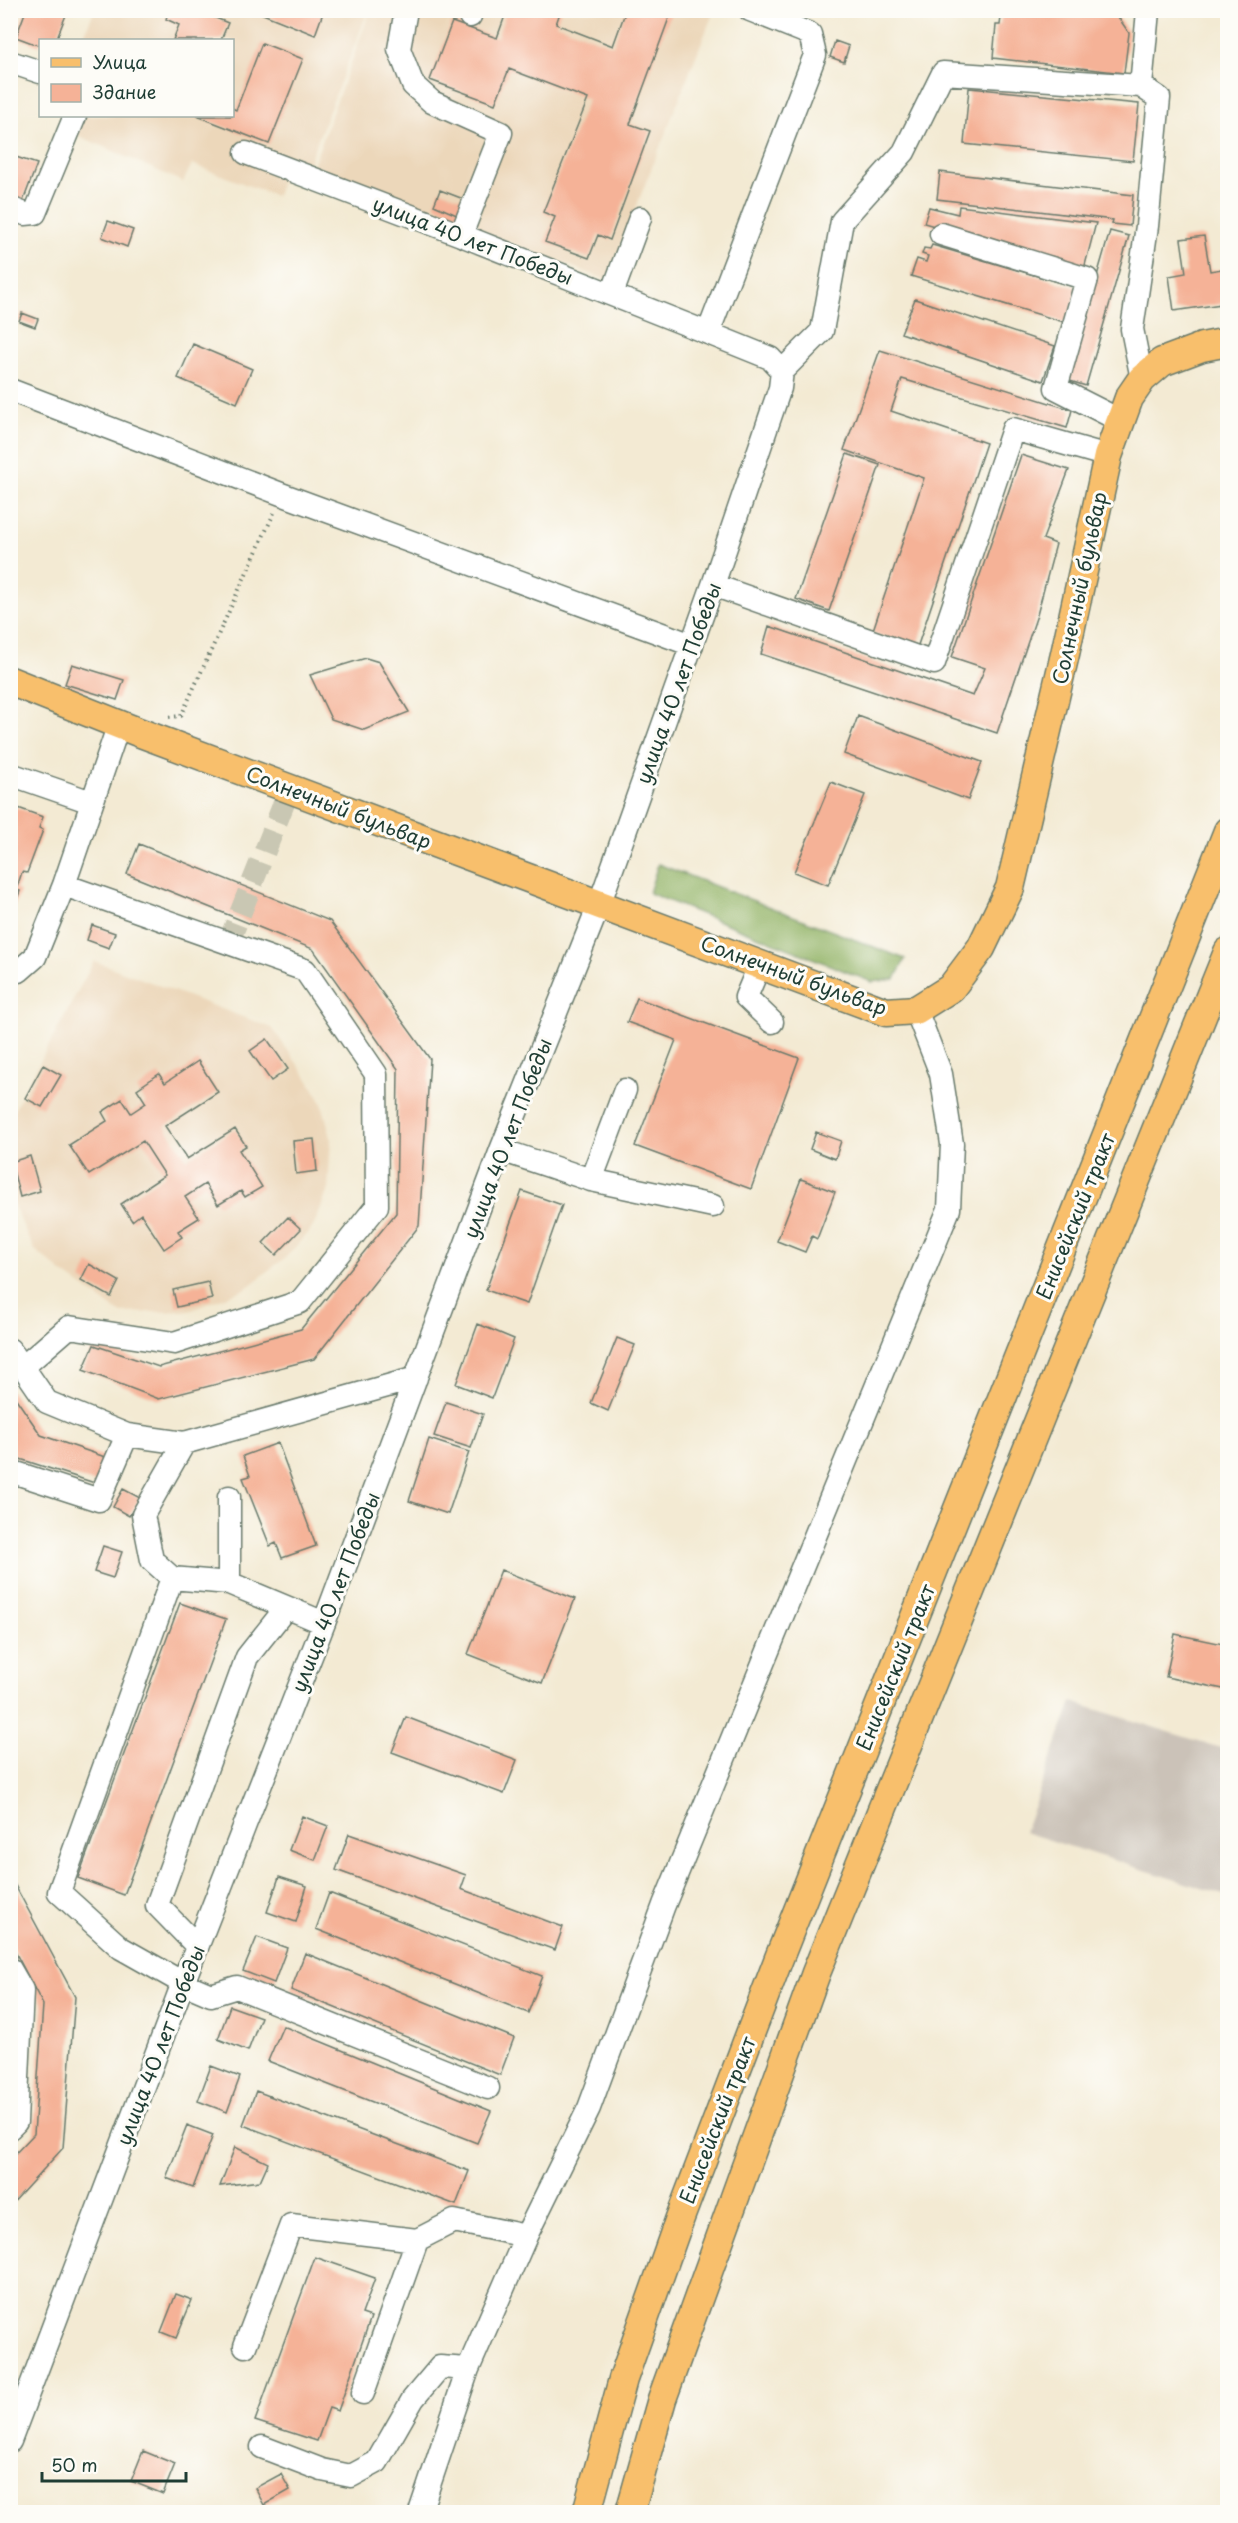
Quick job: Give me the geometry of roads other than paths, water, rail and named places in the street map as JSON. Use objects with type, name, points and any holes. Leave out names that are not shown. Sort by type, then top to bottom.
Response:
[{"type":"main road","name":"Солнечный бульвар","points":[[10,681],[599,905],[886,1011],[916,1010],[951,988],[981,948],[1010,888],[1065,654],[1108,456],[1119,420],[1129,398],[1142,379],[1162,363],[1202,347],[1227,342]]},
{"type":"main road","name":"Енисейский тракт","points":[[587,2512],[623,2379],[680,2218],[770,1980],[1227,831]]},
{"type":"main road","name":"Енисейский тракт","points":[[630,2512],[662,2399],[816,1973],[1227,952]]},
{"type":"street","points":[[406,10],[399,49],[412,85],[432,102],[501,133],[461,235]]},
{"type":"street","points":[[708,333],[814,55],[810,34],[750,10]]},
{"type":"street","points":[[1142,86],[1148,11]]},
{"type":"street","points":[[10,62],[39,72]]},
{"type":"street","points":[[782,371],[822,331],[842,221],[904,152],[943,73],[1142,86],[1159,98],[1147,225],[1132,329],[1142,379]]},
{"type":"street","points":[[10,208],[25,214],[35,213],[75,117]]},
{"type":"street","name":"улица 40 лет Победы","points":[[10,2442],[197,1946],[324,1623],[501,1150],[599,905],[713,585],[780,388],[782,371],[770,358],[612,294],[246,153]]},
{"type":"street","points":[[612,294],[640,218]]},
{"type":"street","points":[[941,234],[1087,279],[1056,388],[1119,420]]},
{"type":"street","points":[[10,390],[292,498],[692,645]]},
{"type":"street","points":[[713,585],[934,663],[1013,429],[1108,456]]},
{"type":"street","points":[[10,968],[19,971],[35,957],[64,885],[119,724]]},
{"type":"street","points":[[10,774],[91,802]]},
{"type":"street","points":[[64,885],[305,970],[376,1074],[377,1206],[300,1302],[174,1343],[69,1327],[17,1358],[46,1402],[127,1435],[184,1443],[416,1378]]},
{"type":"street","points":[[760,964],[746,997],[772,1022]]},
{"type":"street","points":[[420,2512],[468,2369],[526,2236],[589,2108],[664,1905],[949,1209],[952,1144],[941,1074],[916,1010]]},
{"type":"street","points":[[591,1180],[625,1090]]},
{"type":"street","points":[[501,1150],[591,1180],[712,1206]]},
{"type":"street","points":[[10,1471],[99,1500],[127,1435]]},
{"type":"street","points":[[184,1443],[143,1515],[152,1560],[172,1578],[229,1583],[324,1623]]},
{"type":"street","points":[[229,1497],[229,1583]]},
{"type":"street","points":[[172,1578],[60,1892],[121,1948],[183,1983],[211,1995],[237,1987],[488,2088]]},
{"type":"street","points":[[197,1946],[157,1905],[246,1657],[286,1608]]},
{"type":"street","points":[[10,1969],[22,1990],[16,2122],[10,2128]]},
{"type":"street","points":[[245,2346],[291,2225],[417,2240],[454,2221],[526,2236]]},
{"type":"street","points":[[363,2393],[417,2240]]},
{"type":"street","points":[[262,2447],[322,2470],[351,2476],[378,2462],[413,2399],[440,2367],[468,2369]]},
{"type":"tunnel","points":[[228,944],[290,788]]}]
